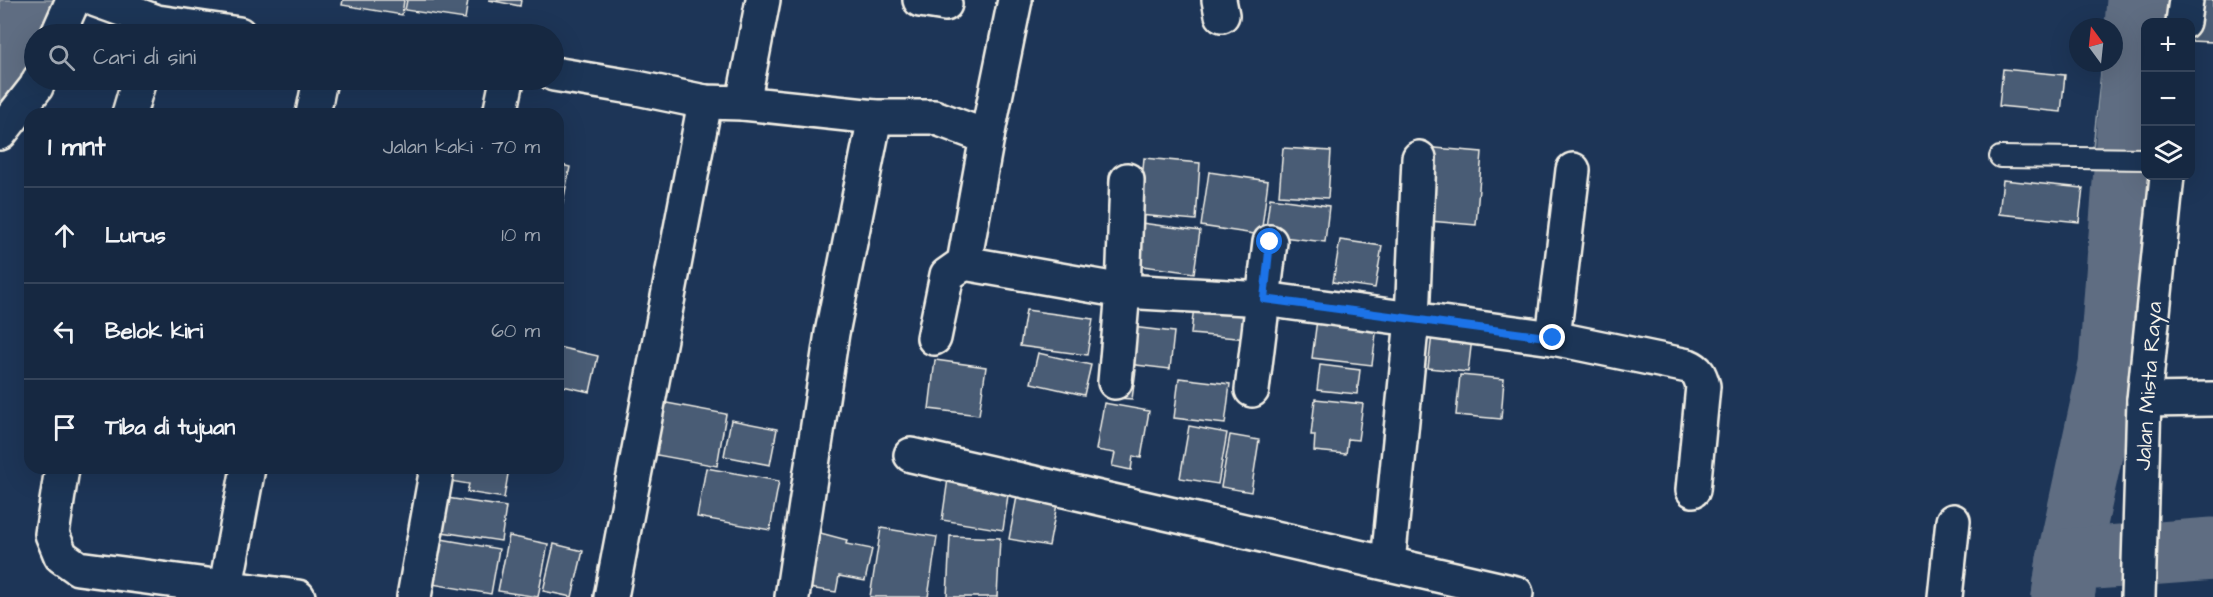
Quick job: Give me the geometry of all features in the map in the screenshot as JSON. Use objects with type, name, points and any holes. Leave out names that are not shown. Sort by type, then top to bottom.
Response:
[{"type":"street","points":[[62,24],[73,0]]},
{"type":"street","points":[[96,0],[147,24]]},
{"type":"street","points":[[743,103],[764,0]]},
{"type":"street","points":[[934,338],[947,275],[964,263],[1015,0]]},
{"type":"street","points":[[2184,18],[2186,0]]},
{"type":"street","points":[[564,76],[705,102],[743,103],[875,117],[934,117],[987,137]]},
{"type":"street","points":[[0,133],[34,90]]},
{"type":"street","points":[[131,108],[136,90]]},
{"type":"street","points":[[314,108],[318,90]]},
{"type":"street","points":[[501,108],[505,90]]},
{"type":"street","points":[[610,597],[705,102]]},
{"type":"street","points":[[792,597],[832,333],[875,117]]},
{"type":"street","points":[[1388,563],[1412,319],[1419,158]]},
{"type":"street","points":[[1553,338],[1573,170]]},
{"type":"street","points":[[1115,382],[1123,291],[1127,180]]},
{"type":"street","name":"Jalan Mista Raya","points":[[2138,597],[2144,400],[2167,180]]},
{"type":"street","points":[[1252,390],[1270,242]]},
{"type":"street","points":[[964,263],[1123,291],[1264,299],[1553,338],[1695,369],[1703,386],[1693,490]]},
{"type":"street","points":[[2144,400],[2213,399]]},
{"type":"street","points":[[911,455],[1281,541],[1388,563],[1521,596]]},
{"type":"street","points":[[61,474],[52,534],[61,556],[78,568],[298,597]]},
{"type":"street","points":[[226,586],[247,474]]},
{"type":"street","points":[[414,597],[436,474]]},
{"type":"street","points":[[1945,597],[1953,521]]},
{"type":"lane","points":[[2000,156],[2141,159]]},
{"type":"shaded area","points":[[0,0],[73,0],[62,24],[24,24],[24,90],[28,90],[0,133]]},
{"type":"shaded area","points":[[2109,0],[2139,0],[2134,69],[2140,0],[2186,0],[2184,18],[2141,18],[2141,159],[2092,157],[2101,72],[2123,72],[2123,18],[2107,18]]},
{"type":"building","points":[[343,0],[404,0],[402,15],[342,5]]},
{"type":"building","points":[[407,0],[468,0],[465,19],[405,10]]},
{"type":"building","points":[[489,0],[521,0],[520,6]]},
{"type":"building","points":[[2190,0],[2213,0],[2213,42],[2195,41],[2195,18],[2190,18]]},
{"type":"building","points":[[2003,69],[2065,75],[2061,112],[1999,106]]},
{"type":"building","points":[[1423,147],[1482,152],[1476,225],[1418,220]]},
{"type":"building","points":[[1283,148],[1331,151],[1328,198],[1279,195]]},
{"type":"building","points":[[1144,158],[1200,163],[1196,220],[1139,215]]},
{"type":"building","points":[[564,166],[570,167],[564,197]]},
{"type":"building","points":[[1209,172],[1268,181],[1261,235],[1201,226]]},
{"type":"building","points":[[2003,180],[2083,188],[2079,222],[1999,214]]},
{"type":"building","points":[[1270,198],[1329,206],[1325,242],[1265,235]]},
{"type":"building","points":[[1134,222],[1200,231],[1194,273],[1128,264]]},
{"type":"building","points":[[1340,240],[1382,246],[1375,288],[1333,282]]},
{"type":"building","points":[[1195,296],[1252,302],[1248,339],[1191,334]]},
{"type":"building","points":[[1026,310],[1093,319],[1087,355],[1020,346]]},
{"type":"building","points":[[1318,312],[1378,318],[1372,365],[1312,358]]},
{"type":"building","points":[[1123,326],[1174,332],[1170,369],[1119,363]]},
{"type":"building","points":[[1433,326],[1473,330],[1468,372],[1428,368]]},
{"type":"building","points":[[564,348],[598,356],[590,392],[564,386]]},
{"type":"building","points":[[1038,353],[1091,365],[1084,395],[1031,383]]},
{"type":"building","points":[[935,360],[986,367],[979,415],[929,409]]},
{"type":"building","points":[[1320,365],[1360,370],[1357,394],[1317,390]]},
{"type":"building","points":[[1123,368],[1136,370],[1132,399],[1118,398]]},
{"type":"building","points":[[1460,375],[1504,379],[1501,419],[1456,415]]},
{"type":"building","points":[[1179,378],[1230,384],[1225,424],[1174,418]]},
{"type":"building","points":[[1315,399],[1363,404],[1358,440],[1348,439],[1346,454],[1314,451],[1315,435],[1311,435]]},
{"type":"building","points":[[656,401],[726,414],[717,466],[646,453]]},
{"type":"building","points":[[1104,403],[1149,411],[1141,458],[1133,456],[1131,470],[1112,466],[1115,453],[1096,450]]},
{"type":"building","points":[[731,420],[777,429],[770,465],[724,456]]},
{"type":"building","points":[[1189,426],[1227,433],[1218,484],[1180,478]]},
{"type":"building","points":[[1230,435],[1259,440],[1251,492],[1221,487]]},
{"type":"building","points":[[706,468],[779,481],[770,530],[697,517]]},
{"type":"building","points":[[949,472],[1010,481],[1003,530],[942,520]]},
{"type":"building","points":[[439,474],[508,474],[504,498],[467,492],[469,484],[438,479]]},
{"type":"building","points":[[1019,486],[1059,494],[1049,546],[1009,539]]},
{"type":"building","points":[[434,496],[506,507],[501,541],[429,530]]},
{"type":"building","points":[[881,528],[937,537],[928,597],[870,597]]},
{"type":"building","points":[[809,530],[847,540],[846,544],[872,549],[865,581],[839,576],[836,592],[802,587]]},
{"type":"building","points":[[509,536],[548,544],[538,597],[498,591]]},
{"type":"building","points":[[950,536],[1000,538],[997,597],[947,597]]},
{"type":"building","points":[[441,539],[499,549],[491,594],[432,584]]},
{"type":"building","points":[[554,544],[583,551],[572,597],[543,591]]},
{"type":"waterway","points":[[2063,597],[2068,560],[2110,366],[2138,0]]},
{"type":"waterway","points":[[2063,597],[2068,560],[2213,549]]},
{"type":"route","points":[[1270,242],[1264,299],[1553,338]]}]
